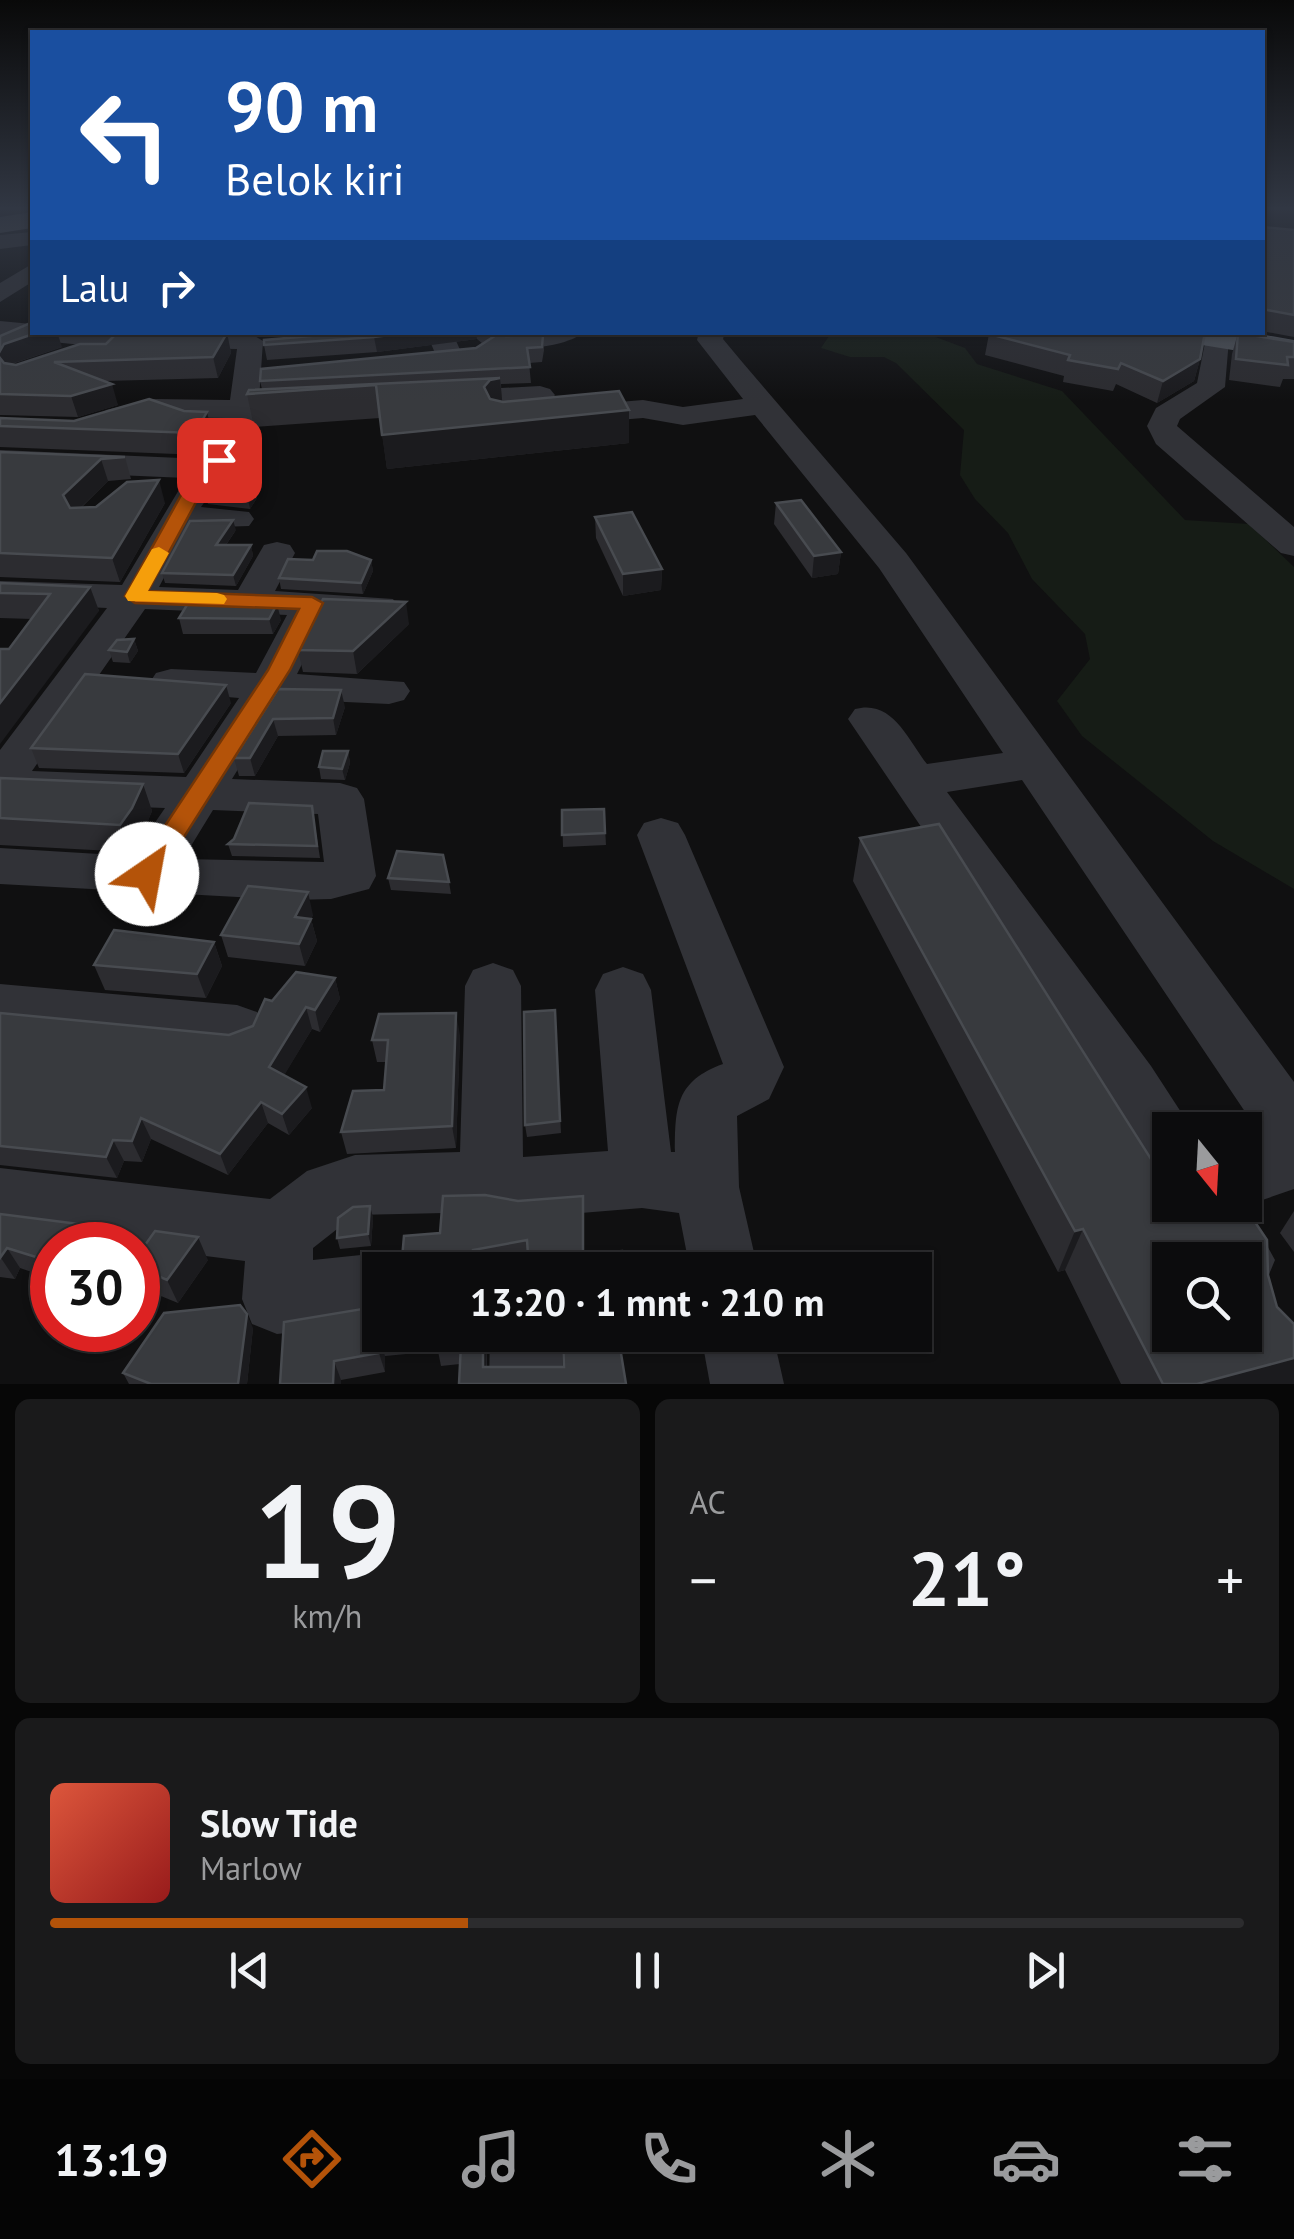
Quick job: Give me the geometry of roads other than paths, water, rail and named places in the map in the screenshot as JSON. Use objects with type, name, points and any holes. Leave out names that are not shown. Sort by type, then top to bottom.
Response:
[{"type":"main road","points":[[1200,336],[1294,350]]},
{"type":"street","points":[[0,295],[23,273]]},
{"type":"street","points":[[0,330],[30,334]]},
{"type":"street","points":[[0,351],[31,335]]},
{"type":"street","points":[[36,335],[95,352],[247,380],[297,408]]},
{"type":"street","points":[[517,341],[552,335]]},
{"type":"street","points":[[711,335],[710,340],[763,406],[893,561],[1294,1132]]},
{"type":"street","points":[[1200,336],[1212,387],[1167,414],[1162,426],[1167,437],[1294,545]]},
{"type":"street","points":[[415,360],[454,346]]},
{"type":"street","points":[[52,363],[95,352]]},
{"type":"street","points":[[96,419],[152,408],[284,370]]},
{"type":"street","points":[[3,775],[142,584],[194,491],[224,450],[247,380]]},
{"type":"street","points":[[424,401],[540,395]]},
{"type":"street","points":[[439,428],[630,410],[683,416],[763,406]]},
{"type":"street","points":[[0,460],[194,491],[237,519]]},
{"type":"street","points":[[120,494],[128,490],[194,491]]},
{"type":"street","points":[[251,601],[277,553]]},
{"type":"street","points":[[0,565],[251,601],[405,609]]},
{"type":"street","points":[[0,592],[142,584]]},
{"type":"street","points":[[147,874],[268,689],[312,603]]},
{"type":"street","points":[[76,675],[268,689],[390,691]]},
{"type":"street","points":[[870,719],[1152,1120]]},
{"type":"street","points":[[914,782],[1034,763]]},
{"type":"street","points":[[0,866],[337,882],[351,876],[340,799],[198,794],[3,775]]},
{"type":"street","points":[[660,835],[684,885],[754,1066],[748,1081],[709,1102],[707,1187],[720,1252]]},
{"type":"street","points":[[489,1182],[494,1124],[493,986]]},
{"type":"street","points":[[623,990],[642,1178]]},
{"type":"street","points":[[0,1006],[237,1029]]},
{"type":"street","points":[[1262,1170],[1294,1160]]},
{"type":"street","points":[[0,1200],[280,1233],[330,1193],[343,1188],[489,1182],[520,1188],[642,1178],[707,1187]]},
{"type":"street","points":[[280,1233],[277,1299],[362,1290]]},
{"type":"street","points":[[526,1352],[526,1384]]},
{"type":"street","points":[[740,1352],[747,1384]]}]
